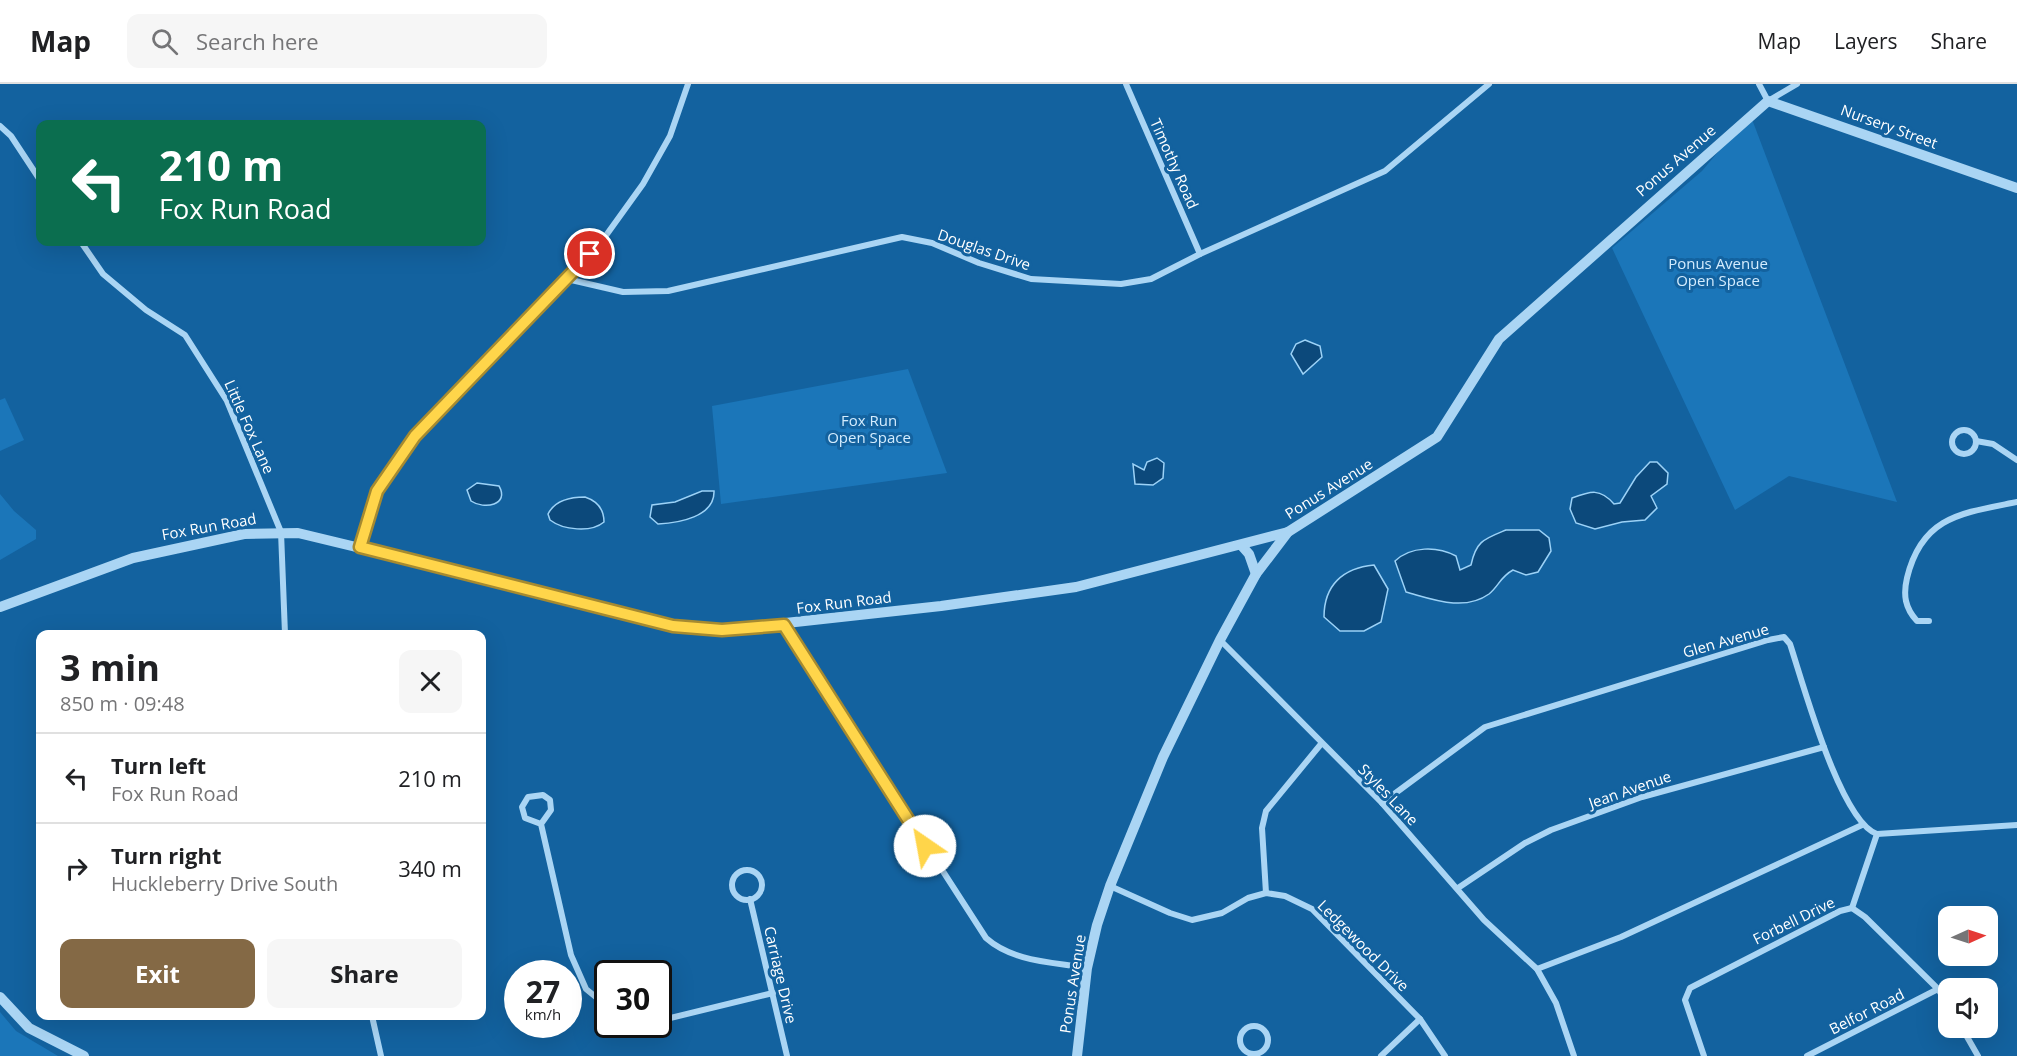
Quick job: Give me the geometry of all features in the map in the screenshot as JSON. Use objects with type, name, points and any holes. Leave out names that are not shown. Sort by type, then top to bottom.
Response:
[{"type":"street","points":[[360,547],[377,491],[392,466],[415,436],[602,241],[643,184],[670,136],[688,84]]},
{"type":"street","name":"Timothy Road","points":[[1126,84],[1200,254]]},
{"type":"street","name":"Douglas Drive","points":[[567,279],[623,292],[668,291],[902,237],[932,243],[979,263],[1031,279],[1081,284],[1121,284],[1151,279],[1200,254],[1385,171],[1489,84]]},
{"type":"street","points":[[1759,84],[1768,101]]},
{"type":"street","name":"Ponus Avenue","points":[[1077,1056],[1087,968],[1110,886],[1163,757],[1220,640],[1256,574],[1288,532],[1431,442],[1444,428],[1482,362],[1499,339],[1768,101],[1797,84]]},
{"type":"street","name":"Nursery Street","points":[[1768,101],[2017,188]]},
{"type":"street","points":[[0,126],[11,136],[36,174]]},
{"type":"street","name":"Little Fox Lane","points":[[84,246],[103,274],[146,310],[185,335],[199,354],[227,401],[281,532]]},
{"type":"street","points":[[1976,441],[1973,450],[1966,454],[1957,452],[1952,445],[1954,436],[1961,431],[1971,433],[1976,441],[1993,444],[2017,460]]},
{"type":"street","points":[[1929,621],[1917,621],[1908,610],[1904,590],[1911,563],[1925,536],[1946,520],[2017,502]]},
{"type":"street","points":[[281,532],[285,630]]},
{"type":"street","name":"Fox Run Road","points":[[0,607],[133,558],[244,534],[281,532],[307,534],[673,626],[722,630],[784,625],[1076,587],[1288,532]]},
{"type":"street","points":[[1241,545],[1254,564],[1256,574]]},
{"type":"street","points":[[784,625],[986,938],[999,949],[1014,955],[1087,968]]},
{"type":"street","name":"Glen Avenue","points":[[1382,803],[1485,727],[1784,637],[1790,644],[1824,747],[1842,790],[1862,825],[1877,834]]},
{"type":"street","name":"Styles Lane","points":[[1220,640],[1382,803],[1505,941],[1537,969],[1556,1003],[1574,1056]]},
{"type":"street","points":[[1110,886],[1170,913],[1192,920],[1222,914],[1248,898],[1266,893],[1262,828],[1266,811],[1321,744]]},
{"type":"street","name":"Jean Avenue","points":[[1458,888],[1525,843],[1551,830],[1642,797],[1824,747]]},
{"type":"street","points":[[541,824],[525,818],[522,807],[528,797],[543,795],[550,800],[551,810],[541,824],[571,955],[586,989],[594,996]]},
{"type":"street","points":[[1537,969],[1621,937],[1862,825]]},
{"type":"street","points":[[1851,908],[1877,834],[2017,825]]},
{"type":"street","name":"Carriage Drive","points":[[742,871],[752,871],[761,881],[758,894],[750,899],[738,897],[733,889],[734,877],[742,871]]},
{"type":"street","name":"Ledgewood Drive","points":[[1266,893],[1285,896],[1312,909],[1420,1019],[1445,1056]]},
{"type":"street","name":"Carriage Drive","points":[[750,899],[787,1056]]},
{"type":"street","name":"Forbell Drive","points":[[1704,1056],[1685,1000],[1690,988],[1840,910],[1851,908],[1899,949],[1938,988]]},
{"type":"street","name":"Belfor Road","points":[[1807,1056],[1938,988]]},
{"type":"street","points":[[672,1018],[773,993]]},
{"type":"street","points":[[0,997],[29,1028],[84,1056]]},
{"type":"street","points":[[1381,1056],[1420,1019]]},
{"type":"street","points":[[373,1020],[381,1056]]},
{"type":"street","points":[[1256,1025],[1265,1030],[1268,1042],[1263,1050],[1254,1054],[1243,1048],[1240,1038],[1244,1029],[1256,1025]]},
{"type":"street","points":[[1968,1038],[1978,1056]]},
{"type":"street","points":[[1263,1050],[1269,1056]]},
{"type":"green space","name":"Ponus Avenue Open Space","points":[[1750,114],[1897,502],[1789,476],[1735,510],[1612,248],[1702,171]]},
{"type":"green space","name":"Fox Run Open Space","points":[[908,369],[947,473],[721,504],[712,406]]},
{"type":"green space","points":[[5,398],[24,440],[0,451],[0,400]]},
{"type":"green space","points":[[0,494],[14,511],[36,530],[36,539],[0,560]]},
{"type":"green space","points":[[0,1012],[16,1031],[58,1056],[0,1056]]},
{"type":"shaded area","points":[[1305,340],[1320,346],[1322,357],[1303,374],[1291,354],[1296,344]]},
{"type":"shaded area","points":[[1157,458],[1164,463],[1163,478],[1153,485],[1135,484],[1133,464],[1144,470],[1147,462]]},
{"type":"shaded area","points":[[1650,462],[1657,462],[1668,473],[1667,484],[1651,496],[1657,508],[1645,520],[1622,522],[1595,529],[1576,523],[1570,509],[1572,498],[1595,492],[1604,495],[1614,504],[1620,503],[1636,477]]},
{"type":"shaded area","points":[[477,483],[499,486],[501,498],[494,504],[488,505],[471,501],[467,490]]},
{"type":"shaded area","points":[[702,491],[714,491],[713,500],[702,513],[694,517],[658,524],[650,517],[652,505],[675,502]]},
{"type":"shaded area","points":[[585,497],[599,506],[604,522],[592,528],[577,529],[562,526],[550,520],[548,514],[559,502]]},
{"type":"shaded area","points":[[1506,530],[1539,530],[1549,538],[1551,551],[1538,572],[1526,575],[1513,570],[1489,594],[1469,602],[1448,602],[1406,592],[1395,561],[1401,556],[1416,550],[1441,550],[1456,556],[1460,570],[1471,565],[1475,551],[1482,542]]},
{"type":"shaded area","points":[[1374,565],[1388,589],[1381,622],[1364,631],[1340,631],[1324,617],[1327,596],[1337,580],[1345,574]]},
{"type":"route","points":[[590,254],[415,436],[392,466],[377,491],[360,547],[673,626],[722,630],[784,625],[925,846]]}]
